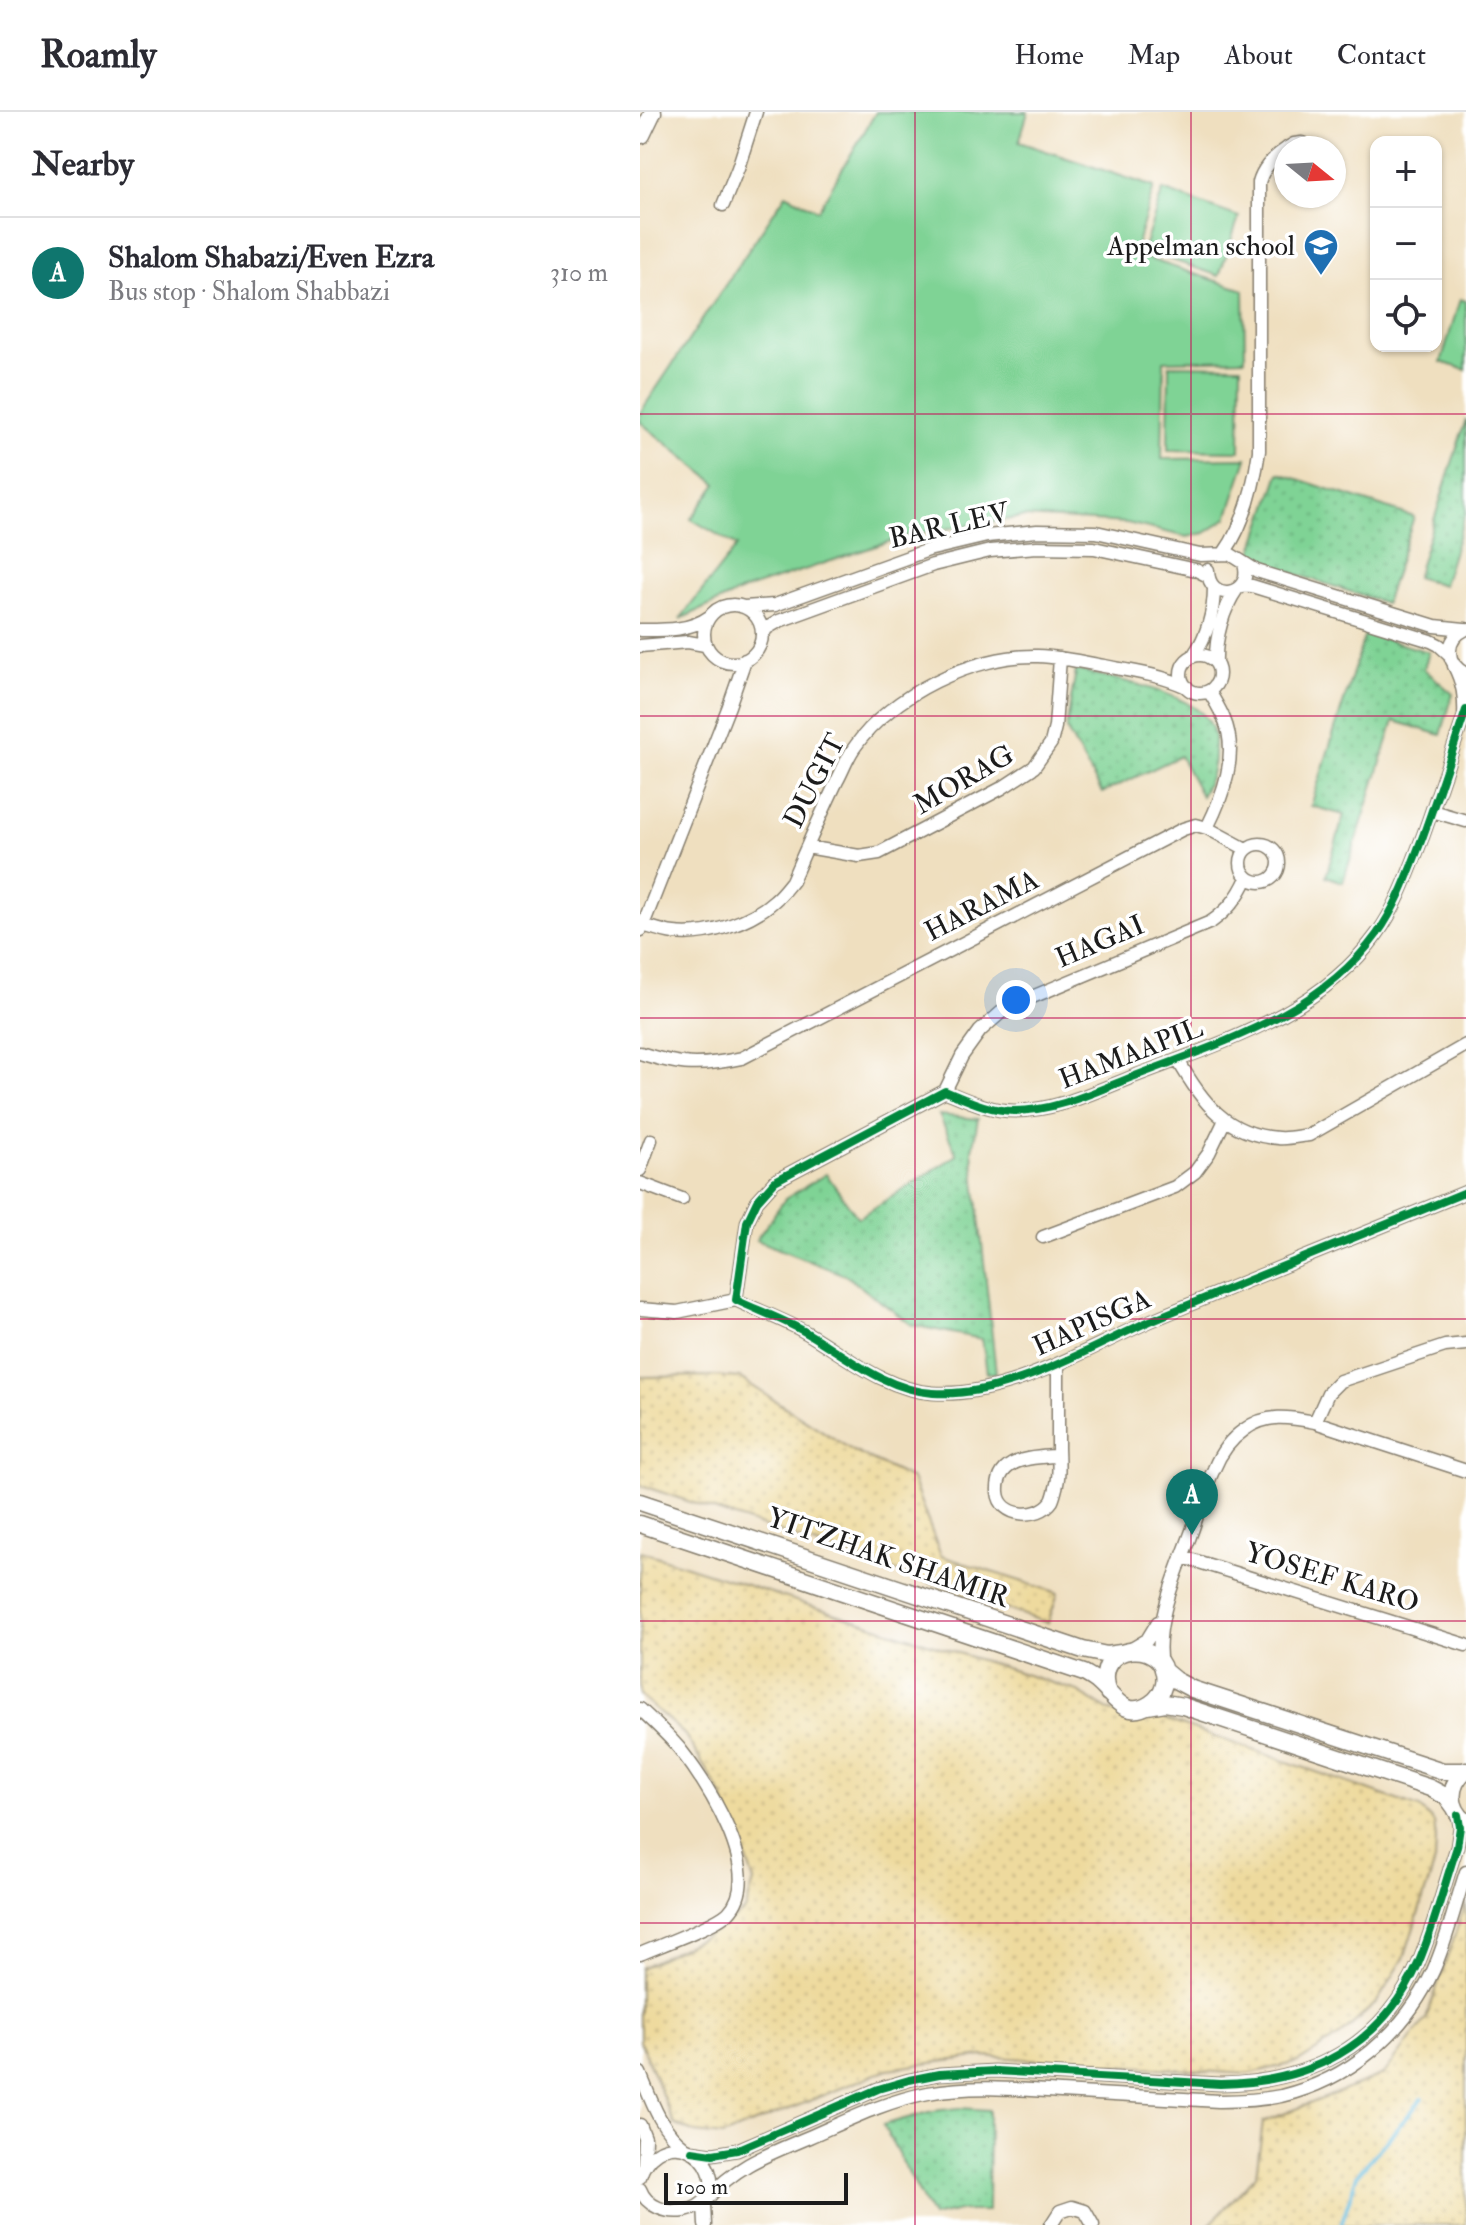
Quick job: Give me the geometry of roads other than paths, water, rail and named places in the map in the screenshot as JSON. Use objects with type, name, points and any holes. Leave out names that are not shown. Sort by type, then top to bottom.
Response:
[{"type":"main road","points":[[641,135],[653,112]]},
{"type":"main road","name":"YITZHAK SHAMIR","points":[[640,1502],[1083,1650],[1107,1655],[1126,1651]]},
{"type":"main road","name":"YITZHAK SHAMIR","points":[[640,1524],[1084,1673],[1108,1693]]},
{"type":"main road","points":[[1460,1815],[1447,1797],[1439,1792],[1180,1705],[1165,1703],[1139,1709],[1125,1707],[1108,1693],[1106,1670],[1114,1658],[1126,1651],[1139,1650],[1148,1653],[1183,1685],[1207,1694],[1443,1771],[1466,1771]]},
{"type":"main road","points":[[1148,1706],[1161,1693],[1164,1684],[1162,1668]]},
{"type":"main road","points":[[1460,1815],[1452,1797],[1458,1778],[1466,1771]]},
{"type":"street","points":[[723,205],[756,112]]},
{"type":"street","points":[[1241,524],[1221,554],[1209,564],[1214,600],[1207,631],[1181,676],[1187,687],[1197,693],[1215,687],[1220,675],[1216,651],[1220,630],[1227,607],[1246,572],[1239,544],[1241,524],[1259,451],[1258,190],[1264,170],[1274,160]]},
{"type":"street","name":"BAR LEV","points":[[744,607],[775,605],[928,550],[987,536],[1037,531],[1096,532],[1200,555],[1221,554]]},
{"type":"street","name":"BAR LEV","points":[[762,635],[772,624],[793,615],[933,565],[990,551],[1037,547],[1094,548],[1196,570],[1211,582]]},
{"type":"street","points":[[1221,554],[1237,556],[1257,571],[1435,626],[1465,629]]},
{"type":"street","points":[[1211,582],[1225,592],[1239,587],[1259,588],[1431,641],[1439,645],[1457,665]]},
{"type":"street","points":[[640,630],[689,627],[697,625],[720,607],[744,607],[756,616],[761,625],[760,645],[754,654],[737,663],[722,661],[711,655],[705,645],[704,629],[709,617]]},
{"type":"street","points":[[1457,665],[1450,645],[1453,638],[1465,629]]},
{"type":"street","points":[[640,646],[688,642],[705,645]]},
{"type":"street","points":[[1188,660],[1206,655],[1216,663]]},
{"type":"street","name":"DUGIT","points":[[642,929],[674,933],[703,932],[735,923],[777,899],[792,881],[853,748],[877,722],[908,697],[956,672],[1008,658],[1037,656],[1139,672],[1187,687]]},
{"type":"street","name":"MORAG","points":[[807,847],[859,856],[879,853],[1002,788],[1034,767],[1051,743],[1055,727],[1060,658]]},
{"type":"street","points":[[642,929],[745,660]]},
{"type":"street","name":"DUGIT","points":[[1139,672],[1161,673],[1188,660]]},
{"type":"street","points":[[722,661],[730,683],[729,706]]},
{"type":"street","name":"HAMAAPIL","points":[[945,1091],[977,1105],[1010,1111],[1058,1105],[1281,1017],[1351,966],[1378,932],[1405,883],[1461,745],[1465,701],[1457,665]]},
{"type":"street","points":[[1209,691],[1225,720],[1231,741],[1223,789],[1207,828],[1246,849]]},
{"type":"street","points":[[1432,811],[1466,821]]},
{"type":"street","name":"HARAMA","points":[[640,1053],[675,1063],[708,1065],[742,1058],[1183,829],[1196,825],[1207,828]]},
{"type":"street","points":[[1257,844],[1274,849],[1279,860],[1278,871],[1270,880],[1258,883],[1247,878],[1240,864],[1246,849],[1257,844]]},
{"type":"street","name":"HAGAI","points":[[945,1091],[962,1056],[980,1031],[1006,1008],[1211,922],[1227,910],[1247,878]]},
{"type":"street","points":[[1178,1060],[1194,1089],[1225,1120],[1257,1135],[1280,1138],[1309,1135],[1466,1045]]},
{"type":"street","points":[[640,1309],[677,1312],[736,1300],[747,1222],[757,1201],[775,1181],[945,1091]]},
{"type":"street","points":[[1043,1237],[1175,1187],[1202,1163],[1225,1120]]},
{"type":"street","points":[[640,1170],[651,1140]]},
{"type":"street","points":[[640,1183],[682,1199]]},
{"type":"street","name":"HAPISGA","points":[[736,1300],[804,1331],[878,1376],[905,1388],[933,1393],[994,1386],[1058,1365],[1147,1322],[1466,1192]]},
{"type":"street","points":[[1315,1422],[1328,1393],[1340,1381],[1445,1346],[1466,1344]]},
{"type":"street","points":[[1058,1365],[1058,1456],[1058,1480],[1051,1502],[1038,1511],[1024,1514],[1011,1511],[1001,1504],[998,1492],[1001,1474],[1014,1461],[1058,1456]]},
{"type":"street","points":[[1162,1668],[1160,1635],[1169,1598],[1213,1470],[1224,1449],[1243,1430],[1264,1418],[1290,1417],[1315,1422],[1466,1471]]},
{"type":"street","name":"YOSEF KARO","points":[[1183,1557],[1466,1645]]},
{"type":"street","points":[[1126,1651],[1147,1640],[1169,1598]]},
{"type":"street","points":[[640,1709],[677,1746],[712,1797],[737,1856],[741,1880],[736,1902],[722,1918],[640,1954]]},
{"type":"street","points":[[642,2172],[653,2155],[662,2150],[671,2148],[713,2154],[737,2150],[878,2089],[939,2074],[995,2071],[1249,2084],[1289,2076],[1327,2061],[1371,2030],[1405,1988],[1418,1963],[1457,1847],[1460,1815]]},
{"type":"street","points":[[642,2212],[669,2219],[689,2216],[728,2177],[756,2160],[868,2111],[928,2093],[994,2088],[1219,2101],[1280,2096],[1308,2088],[1360,2061],[1402,2021],[1433,1970],[1466,1872]]},
{"type":"street","points":[[640,2073],[662,2123],[674,2139],[703,2161],[710,2175],[705,2225]]},
{"type":"street","points":[[640,2125],[645,2138],[642,2172]]},
{"type":"street","points":[[640,2189],[644,2202],[669,2219]]},
{"type":"street","points":[[1051,2225],[1060,2211],[1072,2207],[1085,2211],[1093,2225]]},
{"type":"waterway","points":[[1341,2225],[1357,2175],[1423,2098]]},
{"type":"place","name":"Appelman school","points":[[1321,277]]},
{"type":"place","name":"Shalom Shabazi/Even Ezra","points":[[1192,1535]]}]
